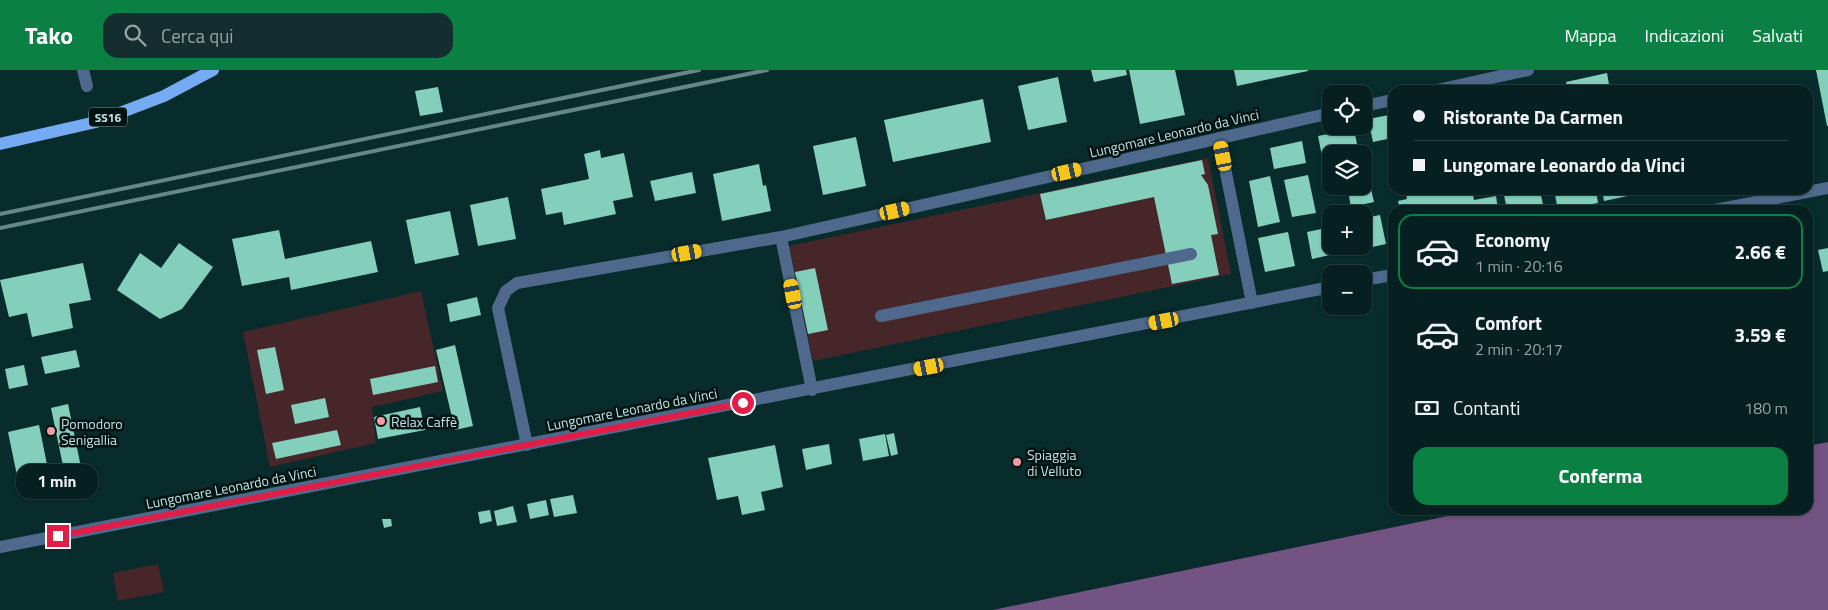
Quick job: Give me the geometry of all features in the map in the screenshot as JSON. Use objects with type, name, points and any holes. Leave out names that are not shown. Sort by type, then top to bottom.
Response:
[{"type":"main road","name":"SS16","points":[[0,144],[96,122],[164,96],[211,70]]},
{"type":"street","points":[[84,70],[87,86]]},
{"type":"street","points":[[1460,85],[1528,70]]},
{"type":"street","points":[[1372,104],[1388,101]]},
{"type":"street","name":"Lungomare Leonardo da Vinci","points":[[527,445],[498,308],[506,291],[517,283],[781,237],[1322,115]]},
{"type":"street","points":[[1219,138],[1252,303]]},
{"type":"street","points":[[1813,191],[1828,188]]},
{"type":"street","points":[[1741,205],[1792,195]]},
{"type":"street","points":[[781,237],[812,390]]},
{"type":"street","points":[[881,316],[1191,254]]},
{"type":"street","points":[[1372,279],[1388,276]]},
{"type":"street","name":"Lungomare Leonardo da Vinci","points":[[0,548],[1322,289]]},
{"type":"shaded area","points":[[1208,158],[1231,274],[813,361],[789,246]]},
{"type":"shaded area","points":[[421,291],[443,391],[372,407],[376,443],[270,467],[243,332]]},
{"type":"shaded area","points":[[1828,442],[1828,610],[993,610],[1453,515],[1813,515],[1813,445]]},
{"type":"shaded area","points":[[158,564],[164,592],[118,601],[113,573]]},
{"type":"building","points":[[1091,70],[1126,70],[1127,75],[1094,82]]},
{"type":"building","points":[[1129,70],[1175,70],[1185,115],[1140,124]]},
{"type":"building","points":[[1234,70],[1308,70],[1308,71],[1237,86]]},
{"type":"building","points":[[1816,70],[1828,70],[1828,126],[1827,126]]},
{"type":"building","points":[[1607,73],[1609,85],[1567,85],[1566,82]]},
{"type":"building","points":[[1058,77],[1067,122],[1028,130],[1018,86]]},
{"type":"building","points":[[438,87],[443,112],[420,116],[415,91]]},
{"type":"building","points":[[983,99],[991,142],[893,162],[884,120]]},
{"type":"building","points":[[1388,115],[1388,139],[1373,142],[1372,118]]},
{"type":"building","points":[[1355,135],[1357,145],[1322,145],[1322,156],[1318,136]]},
{"type":"building","points":[[856,137],[866,186],[823,195],[813,146]]},
{"type":"building","points":[[1302,141],[1306,163],[1274,169],[1270,148]]},
{"type":"building","points":[[600,150],[601,158],[624,153],[633,197],[613,201],[616,214],[564,225],[562,212],[546,215],[541,189],[589,179],[584,154]]},
{"type":"building","points":[[1202,160],[1205,174],[1201,175],[1208,185],[1218,234],[1211,235],[1219,275],[1172,284],[1154,197],[1046,220],[1040,194]]},
{"type":"building","points":[[759,164],[763,186],[766,185],[771,211],[722,221],[713,174]]},
{"type":"building","points":[[692,172],[696,193],[655,201],[650,181]]},
{"type":"building","points":[[1308,175],[1316,213],[1292,217],[1284,180]]},
{"type":"building","points":[[1270,176],[1280,222],[1258,227],[1249,181]]},
{"type":"building","points":[[1372,193],[1374,202],[1351,205],[1349,195],[1372,195]]},
{"type":"building","points":[[1406,195],[1473,195],[1474,200],[1496,196],[1497,205],[1399,205],[1398,201],[1407,199]]},
{"type":"building","points":[[1504,195],[1541,195],[1543,205],[1506,205]]},
{"type":"building","points":[[1555,195],[1597,195],[1598,203],[1587,205],[1557,205]]},
{"type":"building","points":[[1603,195],[1632,195],[1604,201]]},
{"type":"building","points":[[508,197],[516,239],[478,246],[470,205]]},
{"type":"building","points":[[450,211],[459,255],[415,264],[406,220]]},
{"type":"building","points":[[1380,215],[1386,244],[1372,247],[1372,216]]},
{"type":"building","points":[[1322,229],[1322,255],[1330,255],[1312,259],[1307,232]]},
{"type":"building","points":[[279,230],[285,259],[371,241],[378,272],[291,290],[289,277],[242,286],[232,239]]},
{"type":"building","points":[[1288,232],[1295,266],[1265,272],[1258,238]]},
{"type":"building","points":[[179,243],[213,267],[182,309],[160,319],[117,290],[140,253],[161,268]]},
{"type":"building","points":[[1828,248],[1828,271],[1823,272],[1818,250]]},
{"type":"building","points":[[83,263],[91,300],[69,304],[73,328],[32,337],[27,313],[9,317],[0,280]]},
{"type":"building","points":[[815,268],[828,330],[808,334],[795,272]]},
{"type":"building","points":[[477,297],[481,315],[450,322],[447,304]]},
{"type":"building","points":[[455,345],[473,426],[455,430],[436,350]]},
{"type":"building","points":[[275,347],[284,390],[266,394],[257,350]]},
{"type":"building","points":[[76,350],[80,367],[45,374],[41,357]]},
{"type":"building","points":[[24,365],[28,385],[9,389],[5,369]]},
{"type":"building","points":[[435,366],[438,382],[373,395],[370,379]]},
{"type":"building","points":[[325,398],[329,417],[295,424],[291,405]]},
{"type":"building","points":[[68,404],[84,482],[67,485],[51,408]]},
{"type":"building","points":[[420,407],[425,430],[378,439],[374,417]]},
{"type":"building","points":[[39,425],[52,489],[21,495],[8,432]]},
{"type":"building","points":[[337,430],[341,445],[276,459],[272,443]]},
{"type":"building","points":[[894,433],[898,454],[891,456],[886,435]]},
{"type":"building","points":[[885,434],[889,456],[863,461],[859,439]]},
{"type":"building","points":[[829,444],[832,464],[806,470],[802,449]]},
{"type":"building","points":[[775,445],[783,487],[761,492],[765,510],[742,515],[738,496],[717,500],[708,458]]},
{"type":"building","points":[[573,495],[577,513],[554,517],[550,499]]},
{"type":"building","points":[[546,500],[549,515],[530,519],[527,504]]},
{"type":"building","points":[[513,506],[517,522],[497,526],[494,511]]},
{"type":"building","points":[[490,510],[492,521],[480,524],[478,512]]},
{"type":"building","points":[[382,519],[391,519],[392,526],[384,528]]},
{"type":"railway","points":[[0,214],[699,70]]},
{"type":"railway","points":[[0,228],[767,70]]},
{"type":"place","name":"Relax Caffè","points":[[381,421]]},
{"type":"place","name":"Pomodoro Senigallia","points":[[51,431]]},
{"type":"place","name":"Spiaggia di Velluto","points":[[1017,462]]},
{"type":"route","points":[[58,536],[743,403]]}]
